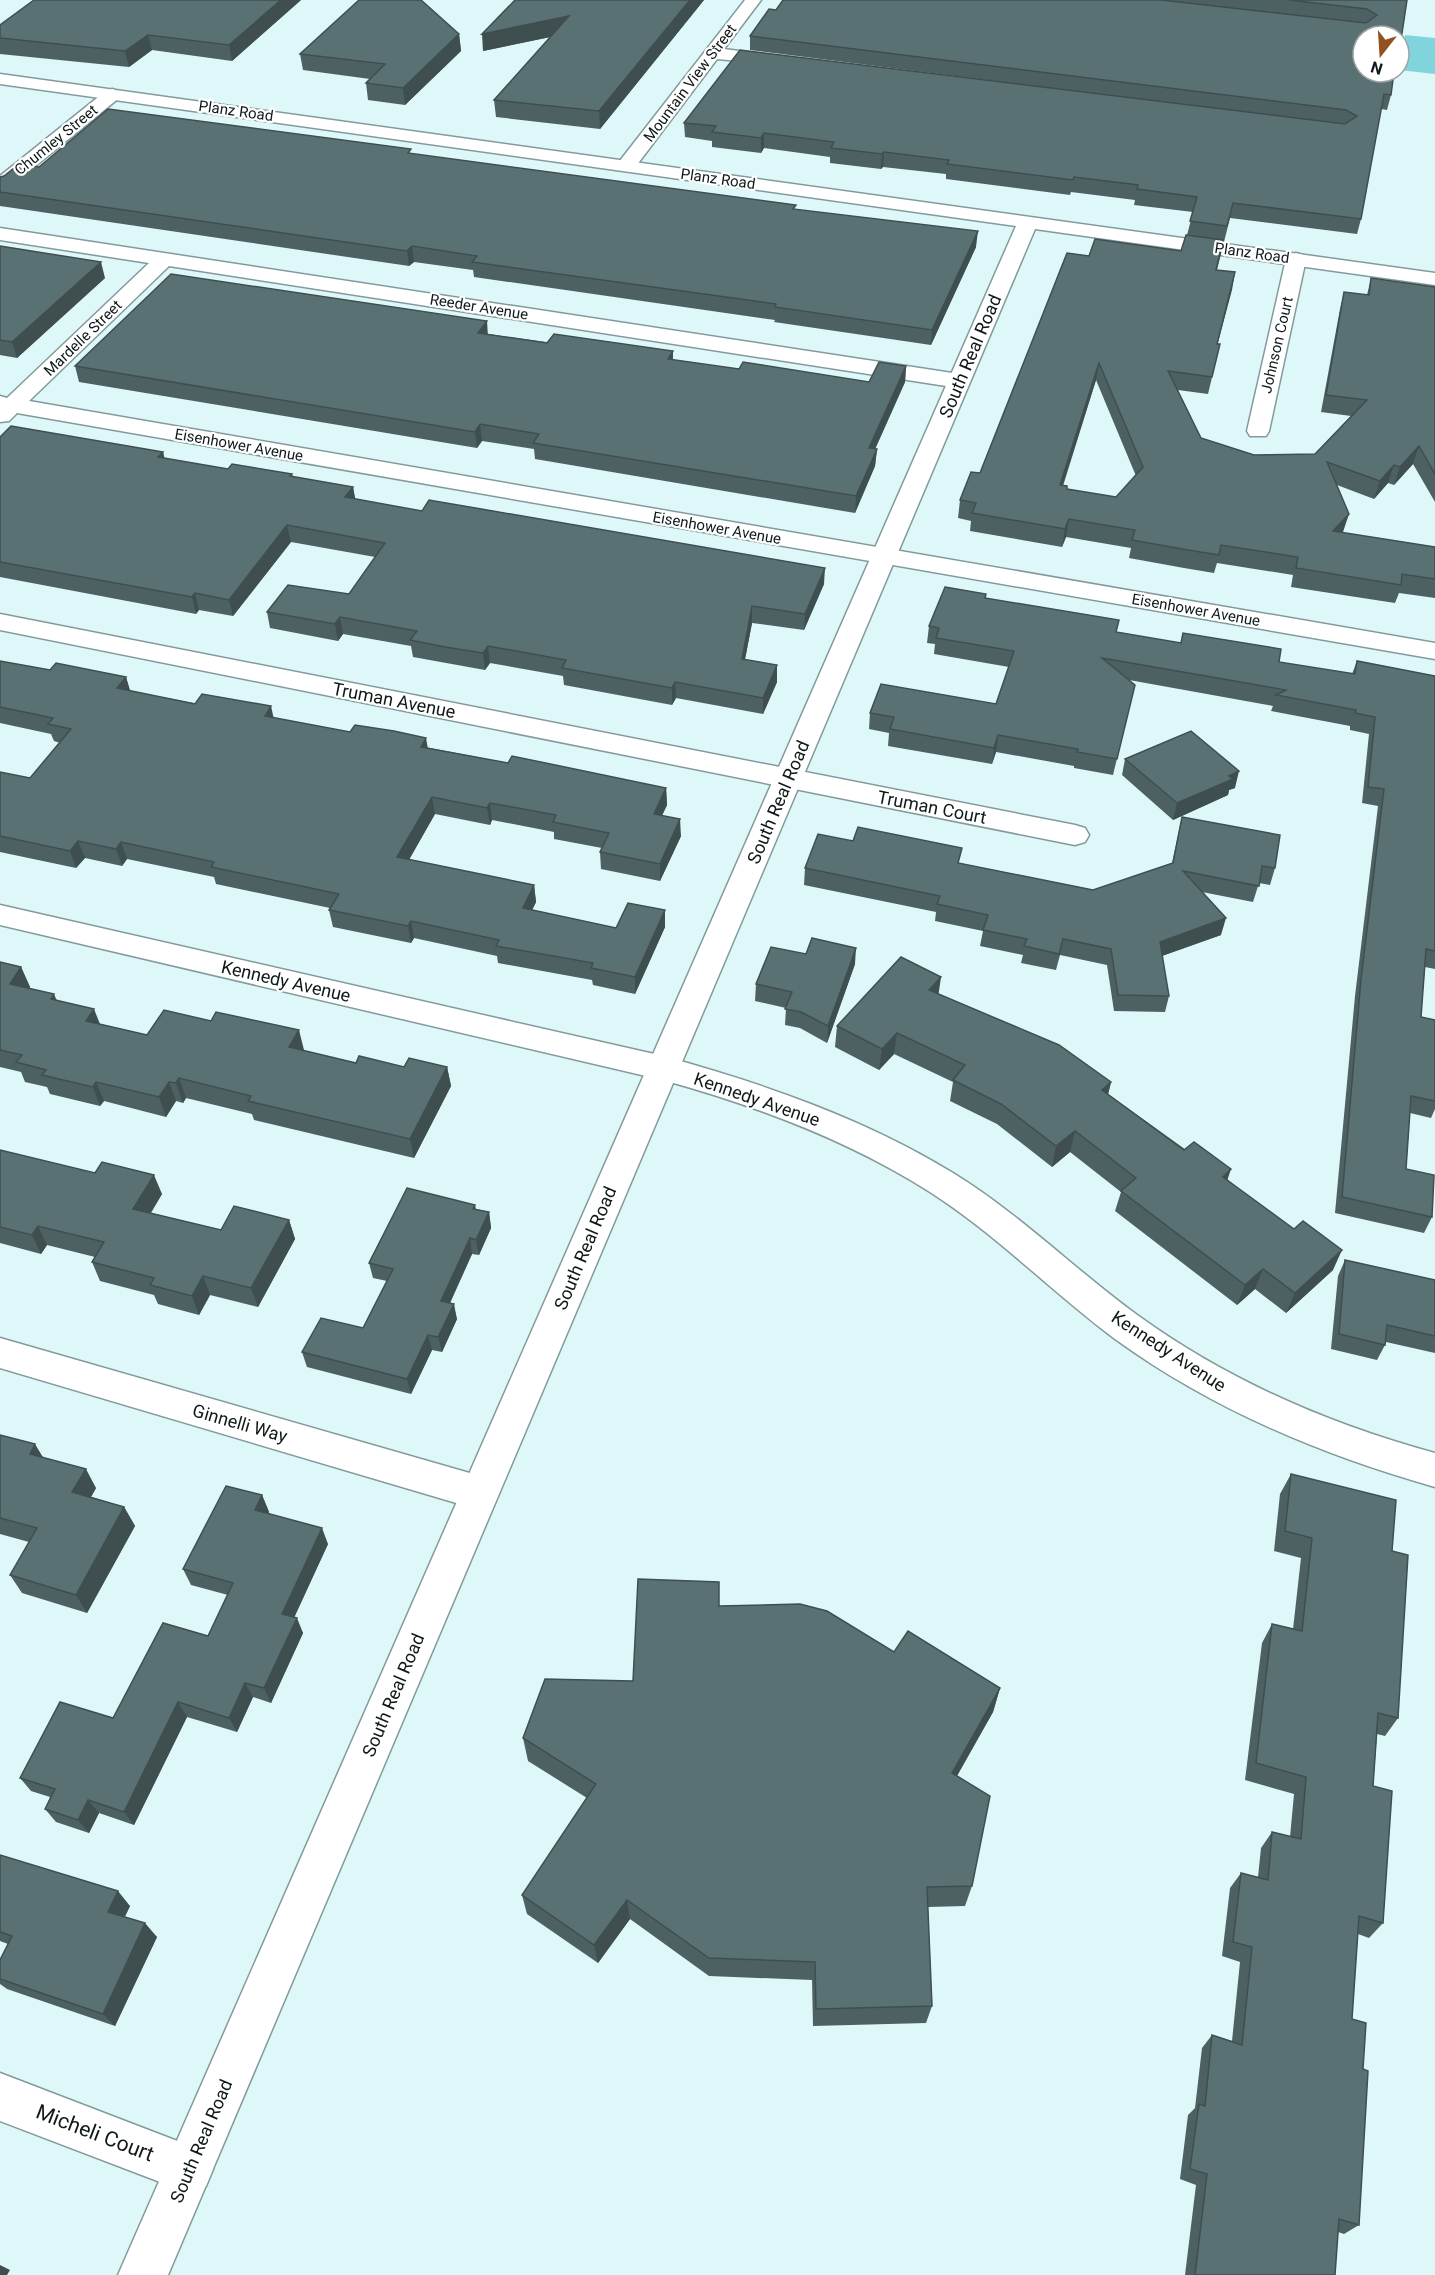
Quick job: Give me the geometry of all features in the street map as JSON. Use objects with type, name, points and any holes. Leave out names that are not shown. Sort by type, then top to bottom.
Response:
[{"type":"street","name":"Mountain View Street","points":[[626,166],[753,0]]},
{"type":"street","points":[[713,53],[796,63]]},
{"type":"street","name":"Planz Road","points":[[0,79],[1435,279]]},
{"type":"street","name":"Chumley Street","points":[[0,185],[113,94]]},
{"type":"street","name":"South Real Road","points":[[143,2275],[1028,222]]},
{"type":"street","name":"Reeder Avenue","points":[[0,234],[959,381]]},
{"type":"street","name":"Mardelle Street","points":[[4,409],[165,259]]},
{"type":"street","name":"Johnson Court","points":[[1258,431],[1296,259]]},
{"type":"street","name":"Eisenhower Avenue","points":[[4,409],[1435,651]]},
{"type":"street","name":"Truman Avenue","points":[[0,622],[788,778]]},
{"type":"street","name":"Truman Court","points":[[788,778],[1075,835]]},
{"type":"street","name":"Kennedy Avenue","points":[[0,915],[663,1068],[725,1084],[800,1111],[872,1144],[942,1184],[1010,1230],[1127,1327],[1192,1371],[1275,1415],[1353,1446],[1435,1470]]},
{"type":"street","name":"Ginnelli Way","points":[[0,1353],[480,1493]]},
{"type":"street","name":"Micheli Court","points":[[0,2097],[189,2169]]},
{"type":"shaded area","points":[[1411,36],[1435,38],[1435,74],[1411,71]]},
{"type":"building","points":[[34,0],[281,0],[229,45],[148,35],[125,51],[0,38],[0,25]]},
{"type":"building","points":[[359,0],[421,0],[459,34],[403,88],[366,83],[385,64],[300,54]]},
{"type":"building","points":[[515,0],[690,0],[599,111],[494,100],[569,16],[482,34]]},
{"type":"building","points":[[783,0],[1161,0],[1366,23],[1377,15],[1367,9],[1289,0],[1407,0],[1403,24],[1351,24],[1351,84],[1392,84],[1391,95],[1384,94],[1361,219],[1233,203],[1227,226],[1190,221],[1197,197],[1137,189],[1138,185],[1074,177],[1073,180],[947,164],[949,160],[831,148],[834,142],[764,133],[761,138],[712,132],[716,126],[684,123],[740,50],[1345,124],[1357,116],[1346,110],[750,36],[769,9],[776,10]]},
{"type":"building","points":[[108,109],[411,149],[408,153],[796,205],[793,209],[978,231],[932,330],[775,307],[776,304],[472,262],[477,256],[412,246],[407,251],[0,192],[0,177],[19,164],[39,167]]},
{"type":"building","points":[[1186,235],[1223,240],[1216,270],[1235,272],[1217,344],[1220,344],[1212,377],[1168,371],[1201,438],[1254,455],[1315,454],[1367,400],[1326,395],[1344,292],[1369,295],[1371,278],[1435,287],[1435,474],[1419,446],[1400,467],[1394,465],[1380,481],[1327,462],[1349,514],[1333,531],[1435,547],[1435,579],[1402,574],[1401,585],[1296,568],[1298,557],[1221,545],[1219,555],[1188,550],[1132,540],[1135,530],[1069,519],[1065,529],[972,513],[976,503],[960,500],[971,472],[980,473],[1067,253],[1089,256],[1095,239],[1181,251]],"holes":[[[1099,363],[1143,467],[1116,497],[1067,489],[1067,486],[1060,485]]]},
{"type":"building","points":[[0,246],[101,262],[12,342],[0,340]]},
{"type":"building","points":[[171,274],[487,321],[478,333],[547,343],[554,334],[673,351],[668,359],[739,369],[743,362],[869,382],[879,362],[906,366],[869,448],[877,449],[856,496],[533,443],[539,434],[480,424],[475,432],[75,366]]},
{"type":"building","points":[[11,426],[163,452],[158,457],[228,469],[232,464],[292,474],[290,476],[353,487],[345,497],[422,511],[429,500],[825,568],[805,614],[752,606],[742,659],[777,665],[763,698],[675,682],[672,688],[562,668],[566,660],[488,646],[483,653],[410,640],[417,631],[340,617],[335,624],[267,612],[288,585],[349,594],[385,543],[287,525],[229,600],[195,593],[192,597],[0,562],[0,437]]},
{"type":"building","points":[[945,587],[986,594],[985,598],[1119,620],[1116,632],[1181,643],[1183,633],[1281,649],[1279,662],[1355,674],[1357,661],[1435,676],[1435,951],[1426,949],[1421,1017],[1435,1020],[1435,1101],[1411,1096],[1406,1169],[1434,1175],[1432,1217],[1342,1197],[1361,979],[1384,789],[1368,787],[1375,717],[1355,713],[1356,710],[1276,695],[1286,690],[1102,658],[1135,685],[1117,759],[1077,752],[1078,749],[998,735],[994,748],[890,729],[894,717],[870,713],[881,684],[996,704],[1014,651],[936,638],[939,628],[929,626]]},
{"type":"building","points":[[0,661],[50,670],[56,663],[126,677],[117,688],[195,704],[202,694],[271,706],[265,716],[350,732],[355,725],[394,731],[426,738],[421,747],[508,763],[512,756],[666,788],[654,814],[680,819],[660,864],[600,852],[609,833],[553,822],[556,815],[490,803],[487,808],[432,797],[397,857],[534,885],[523,908],[616,928],[628,903],[665,910],[635,977],[591,968],[593,963],[496,946],[499,940],[411,921],[408,926],[329,910],[339,894],[211,867],[214,862],[121,842],[116,849],[78,841],[70,851],[0,836],[0,772],[30,778],[71,729],[48,724],[53,718],[0,707]]},
{"type":"building","points":[[1191,731],[1239,771],[1229,776],[1233,779],[1177,803],[1125,759]]},
{"type":"building","points":[[1182,817],[1280,835],[1275,868],[1262,866],[1259,886],[1183,871],[1226,918],[1160,942],[1169,996],[1118,995],[1111,949],[1063,939],[1059,954],[1024,946],[1027,939],[983,930],[988,915],[937,904],[940,896],[805,868],[818,834],[853,841],[858,827],[962,848],[958,863],[1093,890],[1173,863]]},
{"type":"building","points":[[812,938],[856,948],[828,1026],[801,1012],[785,1009],[792,992],[756,984],[771,947],[806,954]]},
{"type":"building","points":[[901,957],[941,977],[929,990],[1059,1045],[1111,1082],[1102,1090],[1184,1150],[1194,1142],[1231,1169],[1223,1177],[1294,1229],[1303,1221],[1342,1250],[1295,1293],[1263,1269],[1245,1285],[1121,1191],[1136,1178],[1075,1131],[1056,1146],[1001,1104],[953,1080],[965,1065],[897,1033],[882,1049],[837,1026]]},
{"type":"building","points":[[0,962],[21,967],[10,984],[54,994],[51,999],[94,1009],[86,1021],[147,1035],[164,1010],[211,1021],[216,1012],[299,1030],[289,1047],[356,1063],[359,1056],[404,1067],[409,1058],[447,1067],[410,1139],[248,1101],[251,1096],[179,1078],[176,1083],[169,1082],[159,1097],[96,1082],[93,1087],[42,1075],[46,1070],[16,1062],[22,1055],[0,1050]]},
{"type":"building","points":[[0,1150],[95,1173],[102,1162],[154,1175],[133,1209],[221,1230],[234,1206],[289,1220],[251,1288],[203,1276],[192,1296],[150,1285],[154,1278],[92,1262],[104,1242],[38,1226],[32,1235],[0,1227]]},
{"type":"building","points":[[407,1188],[475,1205],[473,1209],[489,1212],[476,1240],[470,1238],[441,1301],[454,1304],[438,1337],[428,1335],[407,1379],[302,1352],[321,1318],[363,1328],[393,1269],[369,1263]]},
{"type":"building","points":[[1345,1260],[1435,1280],[1435,1336],[1387,1325],[1385,1345],[1339,1334]]},
{"type":"building","points":[[0,1435],[35,1444],[30,1454],[86,1469],[72,1492],[124,1507],[76,1595],[10,1575],[37,1528],[0,1518]]},
{"type":"building","points":[[1291,1474],[1396,1500],[1392,1551],[1408,1555],[1398,1718],[1378,1713],[1373,1786],[1392,1791],[1383,1923],[1359,1916],[1352,2019],[1366,2023],[1363,2069],[1368,2071],[1359,2225],[1339,2219],[1335,2275],[1195,2275],[1207,2174],[1190,2169],[1199,2104],[1205,2106],[1212,2035],[1242,2045],[1252,1947],[1233,1942],[1241,1873],[1268,1880],[1272,1832],[1301,1839],[1306,1777],[1256,1763],[1272,1624],[1302,1631],[1312,1538],[1285,1531]]},
{"type":"building","points":[[226,1486],[262,1495],[255,1510],[322,1528],[282,1614],[297,1618],[264,1688],[245,1683],[229,1718],[178,1702],[124,1812],[88,1800],[78,1820],[45,1809],[55,1789],[20,1778],[60,1702],[113,1718],[163,1623],[208,1636],[233,1583],[183,1569]]},
{"type":"building","points":[[638,1579],[719,1582],[719,1606],[800,1604],[827,1611],[894,1652],[908,1631],[1000,1688],[952,1773],[990,1796],[972,1886],[927,1887],[932,2006],[816,2009],[815,1962],[709,1958],[627,1900],[594,1945],[522,1895],[596,1784],[523,1738],[545,1679],[633,1681]]},
{"type":"building","points":[[0,1855],[118,1891],[108,1912],[145,1923],[103,2014],[0,1979],[0,1960],[12,1936],[0,1932]]}]
